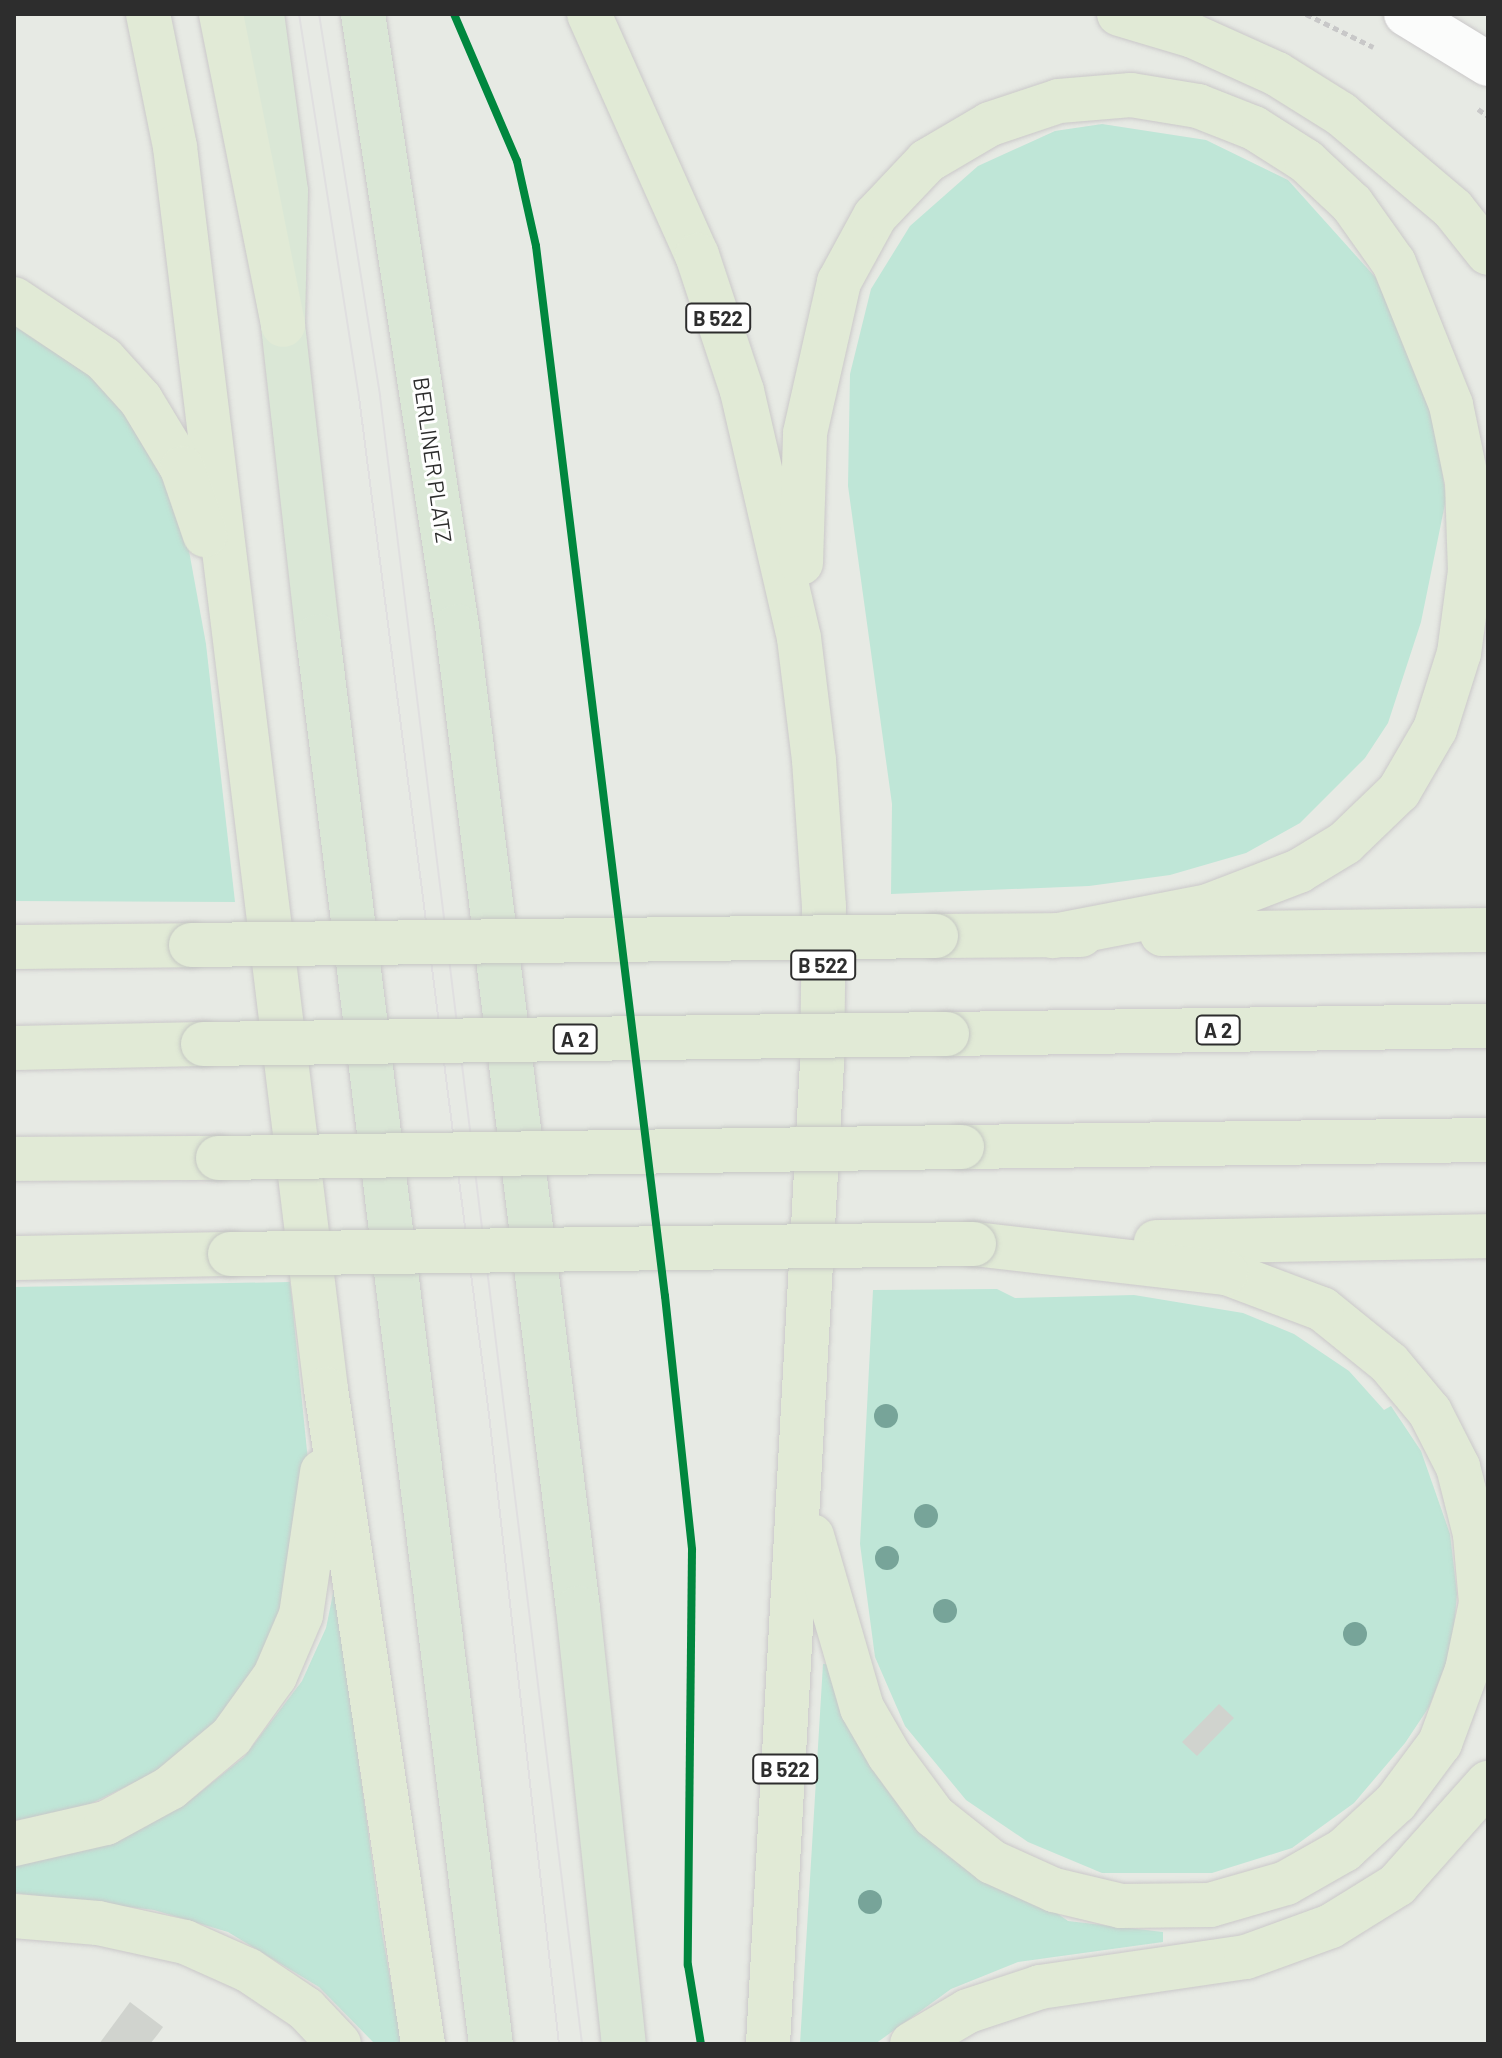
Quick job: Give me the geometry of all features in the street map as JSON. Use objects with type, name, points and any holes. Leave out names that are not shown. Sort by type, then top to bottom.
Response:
[{"type":"highway","points":[[148,14],[175,147],[227,597],[326,1389],[423,2044]]},
{"type":"highway","points":[[221,14],[283,325]]},
{"type":"highway","name":"B 522","points":[[589,14],[697,255],[742,391],[799,638],[824,906],[802,1495],[768,2044]]},
{"type":"highway","points":[[1119,14],[1193,36],[1277,74],[1341,114],[1453,209],[1488,253]]},
{"type":"highway","points":[[799,638],[805,433],[817,362],[839,282],[875,216],[927,161],[990,124],[1059,101],[1131,95],[1198,106],[1254,128],[1306,161],[1352,204],[1394,263],[1424,330],[1451,405],[1467,482],[1470,571],[1459,653],[1435,729],[1399,791],[1345,843],[1299,871],[1208,906],[1053,936]]},
{"type":"highway","points":[[14,299],[104,359],[141,400],[182,468],[227,597]]},
{"type":"highway","points":[[14,947],[1488,930]]},
{"type":"highway","name":"A 2","points":[[14,1048],[1488,1026]]},
{"type":"highway","points":[[14,1159],[1488,1140]]},
{"type":"highway","points":[[14,1258],[1488,1236]]},
{"type":"highway","points":[[802,1495],[840,1645],[862,1708],[889,1755],[934,1816],[992,1862],[1054,1890],[1121,1906],[1210,1905],[1286,1883],[1344,1850],[1396,1802],[1440,1743],[1467,1670],[1481,1603],[1475,1534],[1458,1467],[1430,1412],[1389,1363],[1322,1309],[1226,1273],[974,1244]]},
{"type":"highway","points":[[14,1844],[106,1823],[170,1788],[231,1737],[275,1676],[301,1615],[320,1513],[326,1389]]},
{"type":"highway","points":[[912,2044],[968,2011],[1040,1987],[1246,1957],[1331,1926],[1397,1885],[1488,1783]]},
{"type":"highway","points":[[14,1916],[98,1923],[185,1942],[248,1970],[306,2009],[339,2044]]},
{"type":"main road","points":[[262,14],[286,191],[283,325],[349,904],[491,2044]]},
{"type":"main road","name":"BERLINER PLATZ","points":[[363,14],[435,473],[578,1608],[624,2044]]},
{"type":"street","points":[[1434,20],[1488,64]]},
{"type":"green space","points":[[1102,124],[1206,140],[1288,180],[1376,278],[1426,391],[1439,448],[1446,499],[1421,622],[1388,723],[1365,758],[1300,823],[1246,853],[1170,875],[1089,886],[891,894],[892,804],[848,486],[850,374],[871,289],[910,226],[978,166],[1055,131]]},
{"type":"green space","points":[[14,319],[95,375],[152,452],[187,540],[206,644],[235,902],[14,901]]},
{"type":"green space","points":[[290,1282],[308,1461],[294,1583],[261,1664],[213,1725],[156,1772],[82,1808],[14,1821],[14,1287]]},
{"type":"green space","points":[[997,1289],[1015,1298],[1134,1295],[1243,1313],[1294,1334],[1349,1371],[1384,1410],[1391,1406],[1421,1451],[1450,1534],[1457,1594],[1452,1648],[1429,1707],[1405,1743],[1354,1803],[1292,1848],[1212,1873],[1102,1873],[1028,1842],[966,1800],[905,1726],[875,1657],[860,1544],[873,1290]]},
{"type":"green space","points":[[335,1584],[381,1928],[402,2044],[375,2044],[319,1987],[228,1932],[154,1910],[14,1893],[14,1862],[113,1841],[183,1806],[244,1757],[302,1681],[326,1628]]},
{"type":"green space","points":[[823,1664],[829,1664],[872,1768],[893,1798],[1068,1921],[1163,1932],[1163,1942],[1018,1962],[951,1989],[875,2044],[800,2044]]},
{"type":"building","points":[[1219,1704],[1234,1718],[1197,1756],[1182,1742]]},
{"type":"building","points":[[130,2002],[163,2027],[158,2034],[150,2044],[99,2044]]},
{"type":"tram line","points":[[299,14],[359,397],[489,1414],[559,2044]]},
{"type":"tram line","points":[[319,14],[380,396],[582,2044]]},
{"type":"cycle path","points":[[454,14],[517,161],[536,246],[665,1296],[692,1550],[688,1965],[701,2044]]}]
